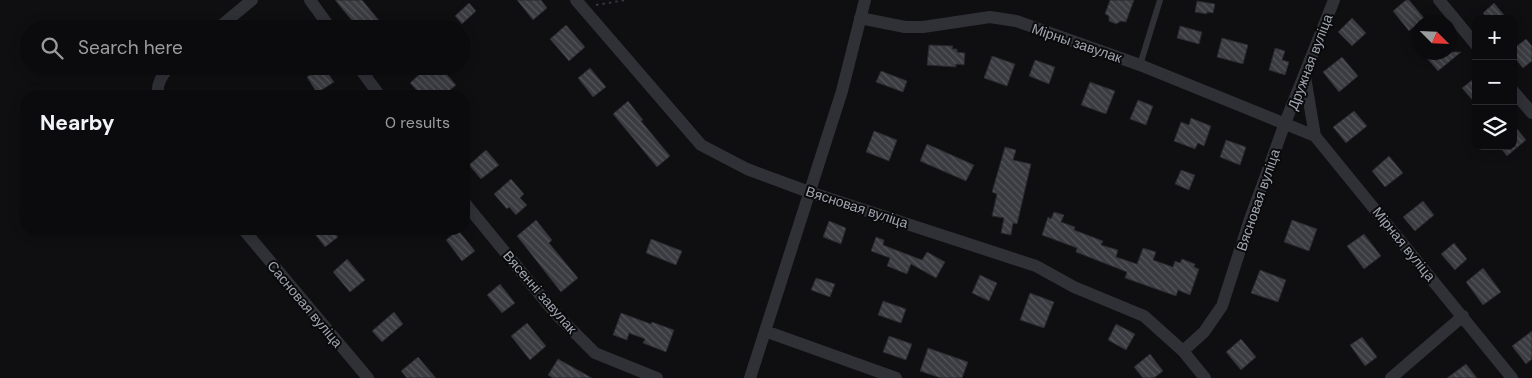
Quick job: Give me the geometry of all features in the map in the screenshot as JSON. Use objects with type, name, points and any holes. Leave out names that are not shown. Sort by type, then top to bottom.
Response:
[{"type":"street","points":[[228,20],[252,0]]},
{"type":"street","points":[[310,0],[324,20]]},
{"type":"street","points":[[750,378],[842,91],[865,0]]},
{"type":"street","name":"Дружная вуліца","points":[[1285,124],[1334,0]]},
{"type":"street","points":[[1439,0],[1472,40]]},
{"type":"street","name":"Вясновая вуліца","points":[[578,3],[702,145],[747,169],[809,192],[1036,266],[1074,287],[1144,316],[1183,351],[1204,378]]},
{"type":"street","name":"Мірны завулак","points":[[860,18],[905,27],[923,27],[990,18],[1016,22],[1140,65],[1285,124]]},
{"type":"street","points":[[157,90],[163,75]]},
{"type":"street","points":[[365,75],[376,90]]},
{"type":"street","points":[[1305,77],[1315,136]]},
{"type":"street","points":[[1517,96],[1532,114]]},
{"type":"street","name":"Вясновая вуліца","points":[[1183,351],[1204,332],[1222,306],[1249,222],[1285,124]]},
{"type":"street","name":"Мірная вуліца","points":[[1285,124],[1315,136],[1512,378]]},
{"type":"street","name":"Вясенні завулак","points":[[470,209],[555,313],[595,353],[657,378]]},
{"type":"street","name":"Сасновая вуліца","points":[[248,235],[368,378]]},
{"type":"street","points":[[1392,378],[1463,316]]},
{"type":"street","points":[[765,331],[896,378]]},
{"type":"lane","points":[[1140,65],[1160,0]]},
{"type":"path","points":[[578,3],[626,0]]},
{"type":"building","points":[[335,0],[362,0],[379,20],[352,20]]},
{"type":"building","points":[[517,0],[541,0],[547,8],[533,20]]},
{"type":"building","points":[[1110,0],[1134,0],[1126,22],[1121,21],[1116,24],[1109,21],[1109,16],[1105,14]]},
{"type":"building","points":[[1406,0],[1409,0],[1422,15],[1412,15],[1412,28],[1409,31],[1393,11]]},
{"type":"building","points":[[1197,1],[1215,4],[1213,13],[1195,12]]},
{"type":"building","points":[[469,3],[476,11],[466,20],[458,20],[455,16]]},
{"type":"building","points":[[1494,3],[1504,15],[1485,15],[1483,13]]},
{"type":"building","points":[[1352,18],[1366,33],[1352,46],[1338,32]]},
{"type":"building","points":[[566,25],[585,47],[569,61],[550,39]]},
{"type":"building","points":[[1180,26],[1202,32],[1199,44],[1177,38]]},
{"type":"building","points":[[1222,38],[1248,45],[1243,64],[1217,57]]},
{"type":"building","points":[[1526,39],[1532,46],[1532,61],[1523,68],[1517,61],[1517,46]]},
{"type":"building","points":[[929,45],[953,46],[952,49],[957,49],[957,52],[965,53],[964,65],[956,64],[956,67],[927,65]]},
{"type":"building","points":[[1275,48],[1285,51],[1282,60],[1289,62],[1285,75],[1269,70]]},
{"type":"building","points":[[992,56],[1015,64],[1007,86],[984,78]]},
{"type":"building","points":[[1342,57],[1358,76],[1339,92],[1323,72]]},
{"type":"building","points":[[1035,60],[1055,67],[1049,84],[1029,76]]},
{"type":"building","points":[[1429,60],[1451,60],[1438,71]]},
{"type":"building","points":[[590,68],[606,87],[593,97],[578,78]]},
{"type":"building","points":[[881,71],[907,81],[903,92],[876,82]]},
{"type":"building","points":[[310,75],[329,75],[334,82],[322,90],[315,90],[307,77]]},
{"type":"building","points":[[419,75],[447,75],[456,85],[450,90],[416,90],[410,83]]},
{"type":"building","points":[[1472,80],[1472,99],[1462,88]]},
{"type":"building","points":[[1090,82],[1115,91],[1106,114],[1081,105]]},
{"type":"building","points":[[1138,100],[1153,106],[1146,125],[1130,119]]},
{"type":"building","points":[[628,101],[643,120],[641,121],[670,156],[657,167],[613,114]]},
{"type":"building","points":[[1354,111],[1367,126],[1346,143],[1333,127]]},
{"type":"building","points":[[1191,118],[1211,126],[1204,146],[1198,143],[1195,149],[1174,141],[1181,122],[1189,125]]},
{"type":"building","points":[[1517,129],[1526,140],[1517,148]]},
{"type":"building","points":[[874,131],[897,140],[889,161],[866,152]]},
{"type":"building","points":[[1226,140],[1246,147],[1240,165],[1220,157]]},
{"type":"building","points":[[927,144],[974,165],[966,181],[920,161]]},
{"type":"building","points":[[1005,147],[1016,150],[1013,160],[1031,164],[1017,224],[1013,223],[1011,235],[1001,233],[1004,218],[992,216],[997,194],[992,192]]},
{"type":"building","points":[[486,150],[499,165],[481,179],[470,164]]},
{"type":"building","points":[[1502,150],[1514,150],[1507,156]]},
{"type":"building","points":[[1389,156],[1403,173],[1385,187],[1372,171]]},
{"type":"building","points":[[1181,170],[1195,175],[1189,190],[1175,184]]},
{"type":"building","points":[[511,179],[524,194],[520,198],[527,205],[516,215],[509,207],[507,209],[494,194]]},
{"type":"building","points":[[1423,201],[1434,215],[1415,231],[1403,217]]},
{"type":"building","points":[[1054,212],[1064,215],[1061,222],[1075,227],[1074,230],[1103,241],[1101,245],[1118,250],[1116,257],[1137,264],[1143,248],[1156,252],[1153,260],[1173,267],[1175,261],[1180,263],[1182,259],[1195,264],[1194,267],[1199,269],[1190,295],[1178,290],[1176,296],[1125,278],[1127,272],[1076,252],[1077,248],[1042,235],[1048,217],[1051,219]]},
{"type":"building","points":[[536,220],[552,240],[549,243],[578,278],[561,292],[517,236]]},
{"type":"building","points":[[1292,220],[1317,229],[1309,251],[1284,242]]},
{"type":"building","points":[[829,221],[846,228],[841,244],[823,237]]},
{"type":"building","points":[[1364,234],[1381,256],[1364,269],[1347,246]]},
{"type":"building","points":[[316,235],[336,235],[338,237],[325,247]]},
{"type":"building","points":[[452,235],[462,235],[475,251],[462,261],[446,240]]},
{"type":"building","points":[[876,237],[884,240],[883,245],[922,260],[927,252],[945,262],[936,278],[911,264],[907,274],[887,266],[890,258],[871,251]]},
{"type":"building","points":[[651,239],[682,251],[676,265],[646,253]]},
{"type":"building","points":[[1454,243],[1467,259],[1455,270],[1441,254]]},
{"type":"building","points":[[347,259],[365,280],[350,292],[333,272]]},
{"type":"building","points":[[1483,268],[1501,292],[1483,305],[1466,282]]},
{"type":"building","points":[[1260,270],[1286,280],[1278,302],[1251,293]]},
{"type":"building","points":[[980,275],[997,283],[989,301],[972,293]]},
{"type":"building","points":[[816,278],[835,284],[830,297],[811,290]]},
{"type":"building","points":[[500,284],[515,303],[502,313],[487,295]]},
{"type":"building","points":[[1030,293],[1054,302],[1044,328],[1020,320]]},
{"type":"building","points":[[883,301],[906,309],[901,323],[878,315]]},
{"type":"building","points":[[394,312],[403,324],[382,342],[372,331]]},
{"type":"building","points":[[621,313],[674,330],[666,352],[643,343],[645,339],[629,333],[627,340],[613,335]]},
{"type":"building","points":[[527,323],[546,346],[530,360],[511,336]]},
{"type":"building","points":[[1116,324],[1135,334],[1126,350],[1108,340]]},
{"type":"building","points":[[1532,331],[1532,359],[1526,364],[1512,346]]},
{"type":"building","points":[[889,336],[912,344],[906,360],[883,352]]},
{"type":"building","points":[[1362,337],[1377,357],[1365,366],[1350,345]]},
{"type":"building","points":[[1241,339],[1256,357],[1241,370],[1226,352]]},
{"type":"building","points":[[928,348],[968,362],[962,378],[941,378],[920,371]]},
{"type":"building","points":[[1150,354],[1163,371],[1154,378],[1143,378],[1134,367]]},
{"type":"building","points":[[418,357],[436,378],[407,378],[401,371]]},
{"type":"building","points":[[558,359],[592,378],[553,378],[548,375]]},
{"type":"building","points":[[1466,364],[1477,378],[1447,378]]}]
